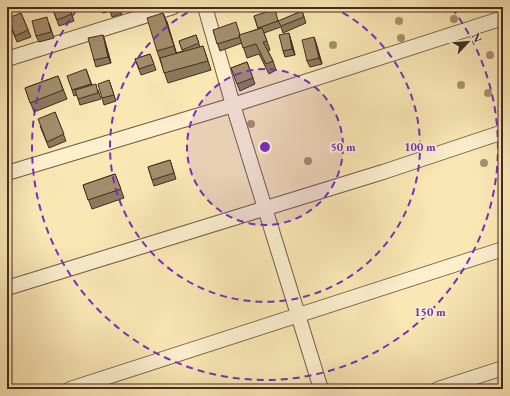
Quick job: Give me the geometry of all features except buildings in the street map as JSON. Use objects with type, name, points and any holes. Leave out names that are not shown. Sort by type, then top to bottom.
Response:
[{"type":"street","points":[[7,59],[173,7]]},
{"type":"street","points":[[206,7],[233,105],[300,316],[321,389]]},
{"type":"street","points":[[7,173],[233,105],[503,18]]},
{"type":"street","points":[[7,288],[383,172],[503,132]]},
{"type":"street","points":[[70,389],[300,316],[503,249]]},
{"type":"street","points":[[438,389],[503,368]]}]
